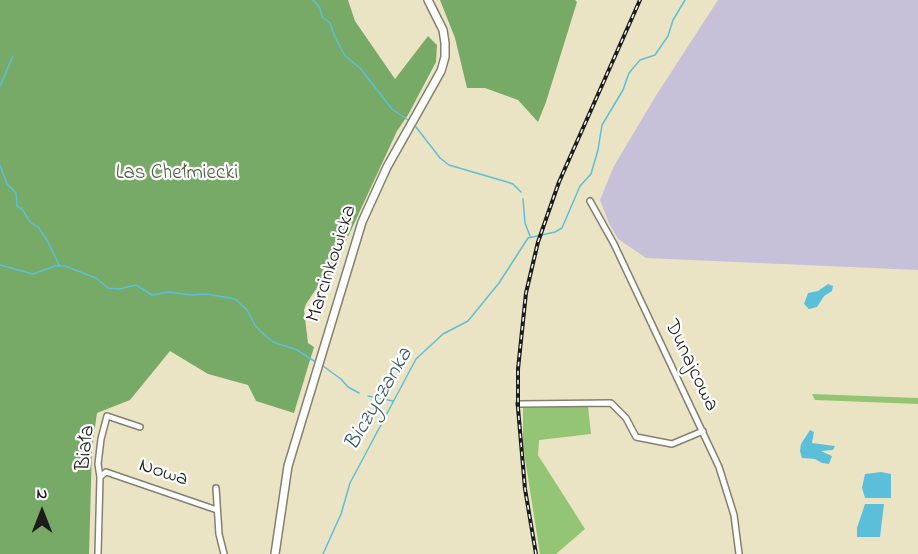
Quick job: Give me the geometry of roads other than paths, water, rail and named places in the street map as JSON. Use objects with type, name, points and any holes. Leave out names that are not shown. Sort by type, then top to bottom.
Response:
[{"type":"street","name":"Marcinkowicka","points":[[275,554],[288,466],[362,222],[387,167],[441,71],[445,57],[446,43],[443,30],[428,0]]},
{"type":"street","name":"Dunajcowa","points":[[590,201],[614,244],[719,467],[734,515],[739,554]]},
{"type":"street","points":[[519,404],[611,403],[626,417],[636,437],[656,442],[672,444],[703,430]]},
{"type":"street","name":"Biała","points":[[99,554],[100,477],[98,464],[99,448],[107,416],[140,427]]},
{"type":"street","name":"Nowa","points":[[100,477],[106,472],[217,510]]},
{"type":"street","points":[[216,488],[219,534],[224,554]]},
{"type":"water","points":[[828,284],[833,286],[832,291],[824,296],[817,307],[809,309],[804,304],[808,293],[818,291]]},
{"type":"water","points":[[810,430],[814,432],[812,443],[835,446],[833,450],[821,451],[832,456],[829,464],[815,459],[802,458],[801,444]]},
{"type":"water","points":[[881,472],[891,474],[891,498],[865,498],[862,488],[865,474]]},
{"type":"water","points":[[865,504],[884,504],[880,537],[857,537],[857,528]]},
{"type":"waterway","points":[[313,0],[320,8],[322,17],[330,23],[345,56],[360,68],[392,109],[408,120]]},
{"type":"waterway","name":"Biczyczanka","points":[[323,554],[341,514],[350,483],[416,359],[443,334],[468,321],[499,283],[528,238],[555,232],[562,228],[580,186],[591,174],[602,125],[623,90],[629,73],[640,60],[655,55],[668,36],[673,20],[685,0]]},
{"type":"waterway","points":[[0,86],[13,56]]},
{"type":"waterway","points":[[416,127],[440,158],[449,165],[513,184],[521,192]]},
{"type":"waterway","points":[[0,165],[7,184],[16,193],[17,206],[22,209],[30,222],[39,228],[59,265]]},
{"type":"waterway","points":[[523,199],[525,223],[530,236]]},
{"type":"waterway","points":[[0,265],[33,274],[55,266],[65,266],[96,278],[108,288],[119,289],[136,285],[152,295],[169,292],[190,295],[206,294],[235,299],[247,310],[256,327],[273,342],[297,350],[314,361]]},
{"type":"waterway","points":[[323,366],[348,387],[359,393]]},
{"type":"waterway","points":[[368,396],[393,401]]},
{"type":"railway","points":[[536,554],[525,489],[518,408],[518,369],[526,293],[538,242],[559,182],[640,0]]},
{"type":"park label","name":"Las Chełmiecki","points":[[177,175]]}]
